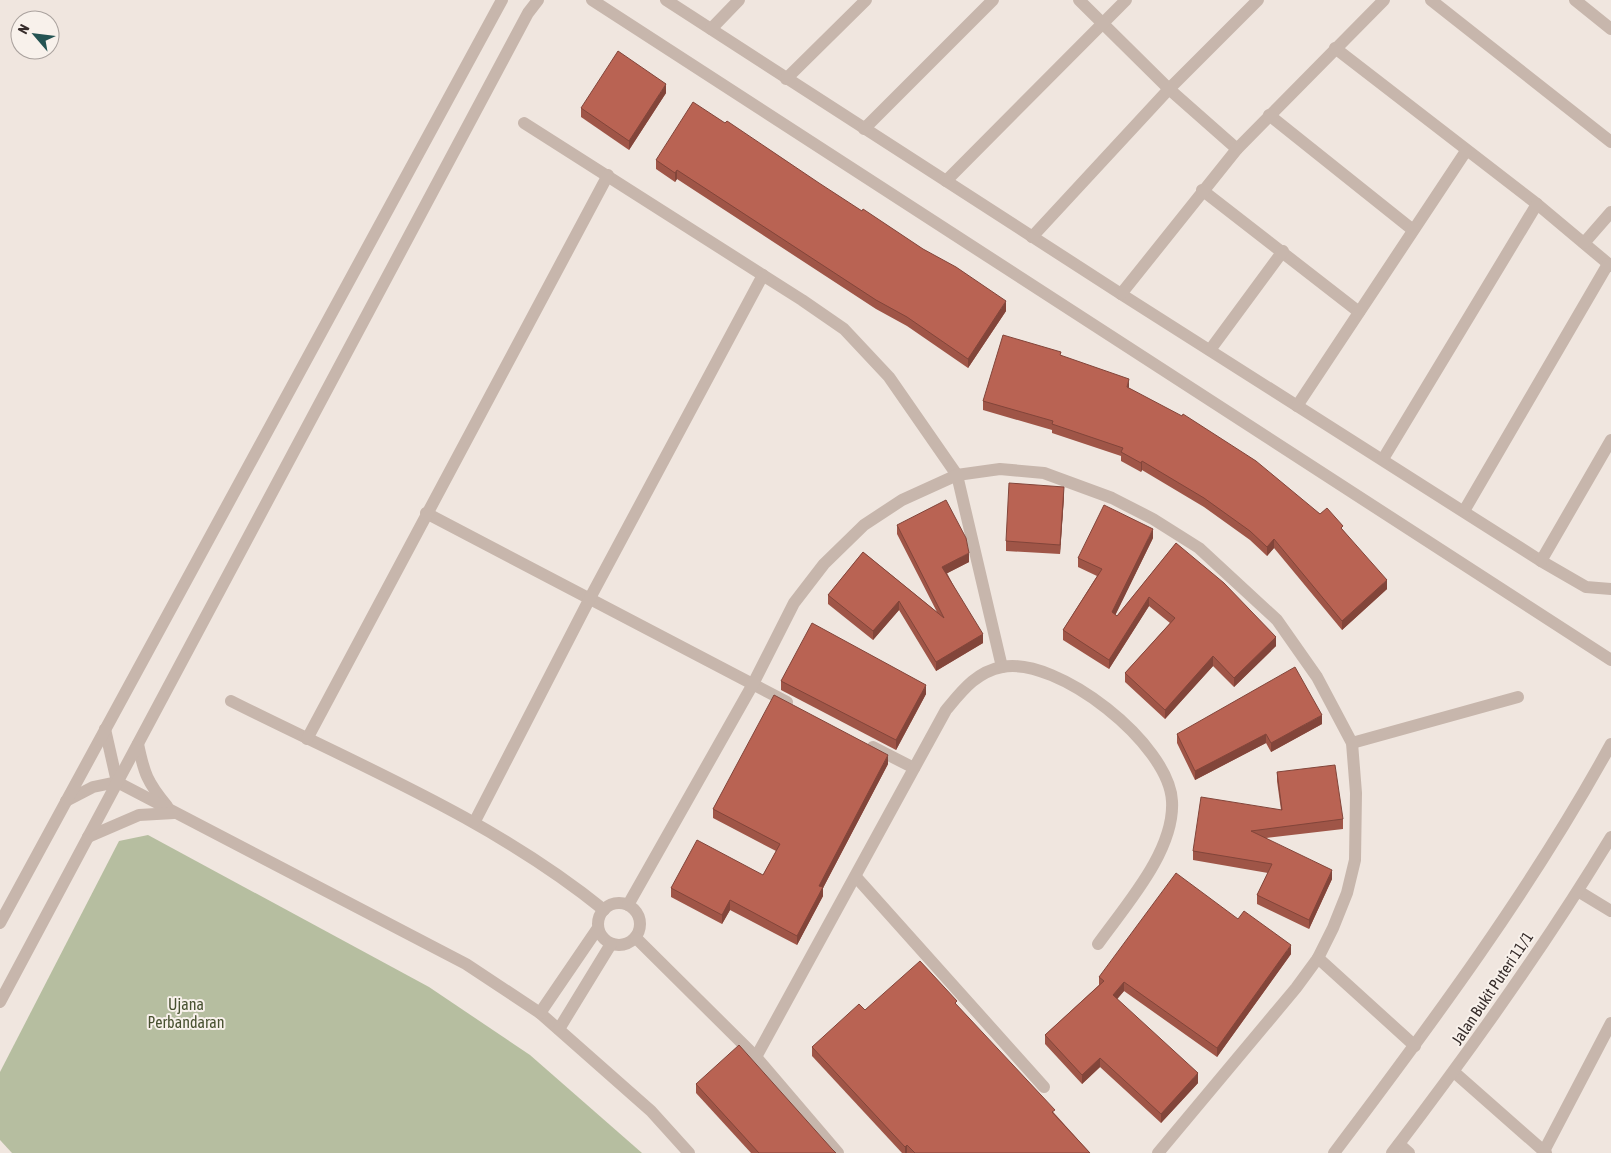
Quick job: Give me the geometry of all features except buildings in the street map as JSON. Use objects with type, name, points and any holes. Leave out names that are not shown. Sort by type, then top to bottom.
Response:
[{"type":"street","points":[[0,922],[502,0]]},
{"type":"street","points":[[0,1002],[528,13],[538,0]]},
{"type":"street","points":[[592,0],[1611,660]]},
{"type":"street","points":[[666,0],[1032,237],[1541,561],[1586,587],[1611,589]]},
{"type":"street","points":[[711,29],[739,0]]},
{"type":"street","points":[[786,79],[866,0]]},
{"type":"street","points":[[864,129],[993,0]]},
{"type":"street","points":[[1079,0],[1169,89],[1237,149]]},
{"type":"street","points":[[946,181],[1126,0]]},
{"type":"street","points":[[1032,237],[1169,89],[1258,0]]},
{"type":"street","points":[[1121,294],[1202,190],[1237,149],[1384,0]]},
{"type":"street","points":[[1431,0],[1611,142]]},
{"type":"street","points":[[1575,0],[1611,29]]},
{"type":"street","points":[[1335,48],[1537,204],[1610,265],[1464,511]]},
{"type":"street","points":[[1269,115],[1413,230]]},
{"type":"street","points":[[524,123],[608,175],[844,329],[889,377],[957,476],[1002,667]]},
{"type":"street","points":[[1297,406],[1466,151]]},
{"type":"street","points":[[307,740],[426,513],[608,175]]},
{"type":"street","points":[[1202,190],[1359,312]]},
{"type":"street","points":[[1383,459],[1537,204]]},
{"type":"street","points":[[1584,243],[1611,212]]},
{"type":"street","points":[[1210,350],[1283,252]]},
{"type":"street","points":[[475,821],[590,598],[763,276]]},
{"type":"street","points":[[1541,561],[1611,440]]},
{"type":"street","points":[[628,905],[752,684],[794,603],[824,564],[864,525],[902,500],[957,476],[1000,469],[1044,473],[1112,498],[1153,518],[1199,548],[1277,620],[1317,677],[1352,743],[1356,793],[1356,860],[1340,910],[1318,958],[1296,988],[1158,1153]]},
{"type":"street","points":[[426,513],[795,706]]},
{"type":"street","points":[[756,1057],[946,710],[972,680],[1002,667],[1040,671],[1059,678],[1088,695],[1122,720],[1149,750],[1165,776],[1172,801],[1168,834],[1154,864],[1098,944]]},
{"type":"street","points":[[1352,743],[1518,697]]},
{"type":"street","points":[[230,701],[475,821],[570,883],[604,910]]},
{"type":"street","points":[[105,729],[117,782]]},
{"type":"street","points":[[863,742],[914,768]]},
{"type":"street","points":[[138,744],[143,769],[150,786],[174,813]]},
{"type":"street","points":[[1334,1153],[1415,1046],[1574,812],[1611,744]]},
{"type":"street","points":[[66,802],[94,787],[117,782],[466,964],[540,1013],[559,1029],[651,1111],[689,1153]]},
{"type":"street","points":[[88,837],[139,815],[174,813]]},
{"type":"street","name":"Jalan Bukit Puteri 11/1","points":[[1395,1148],[1454,1072],[1578,891],[1611,837]]},
{"type":"street","points":[[856,877],[1044,1087]]},
{"type":"street","points":[[1578,891],[1611,911]]},
{"type":"street","points":[[615,904],[628,905],[634,909],[640,920],[639,933],[636,938],[624,945],[611,944],[605,940],[598,928],[598,922],[604,910],[615,904]]},
{"type":"street","points":[[540,1013],[598,928]]},
{"type":"street","points":[[636,938],[756,1057],[838,1153]]},
{"type":"street","points":[[559,1029],[611,944]]},
{"type":"street","points":[[1318,958],[1415,1046]]},
{"type":"street","points":[[1454,1072],[1545,1152],[1611,1023]]},
{"type":"street","points":[[1395,1148],[1409,1153]]},
{"type":"green space","name":"Ujana Perbandaran","points":[[148,835],[429,987],[530,1055],[642,1153],[12,1153],[0,1140],[0,1072],[119,841]]}]
